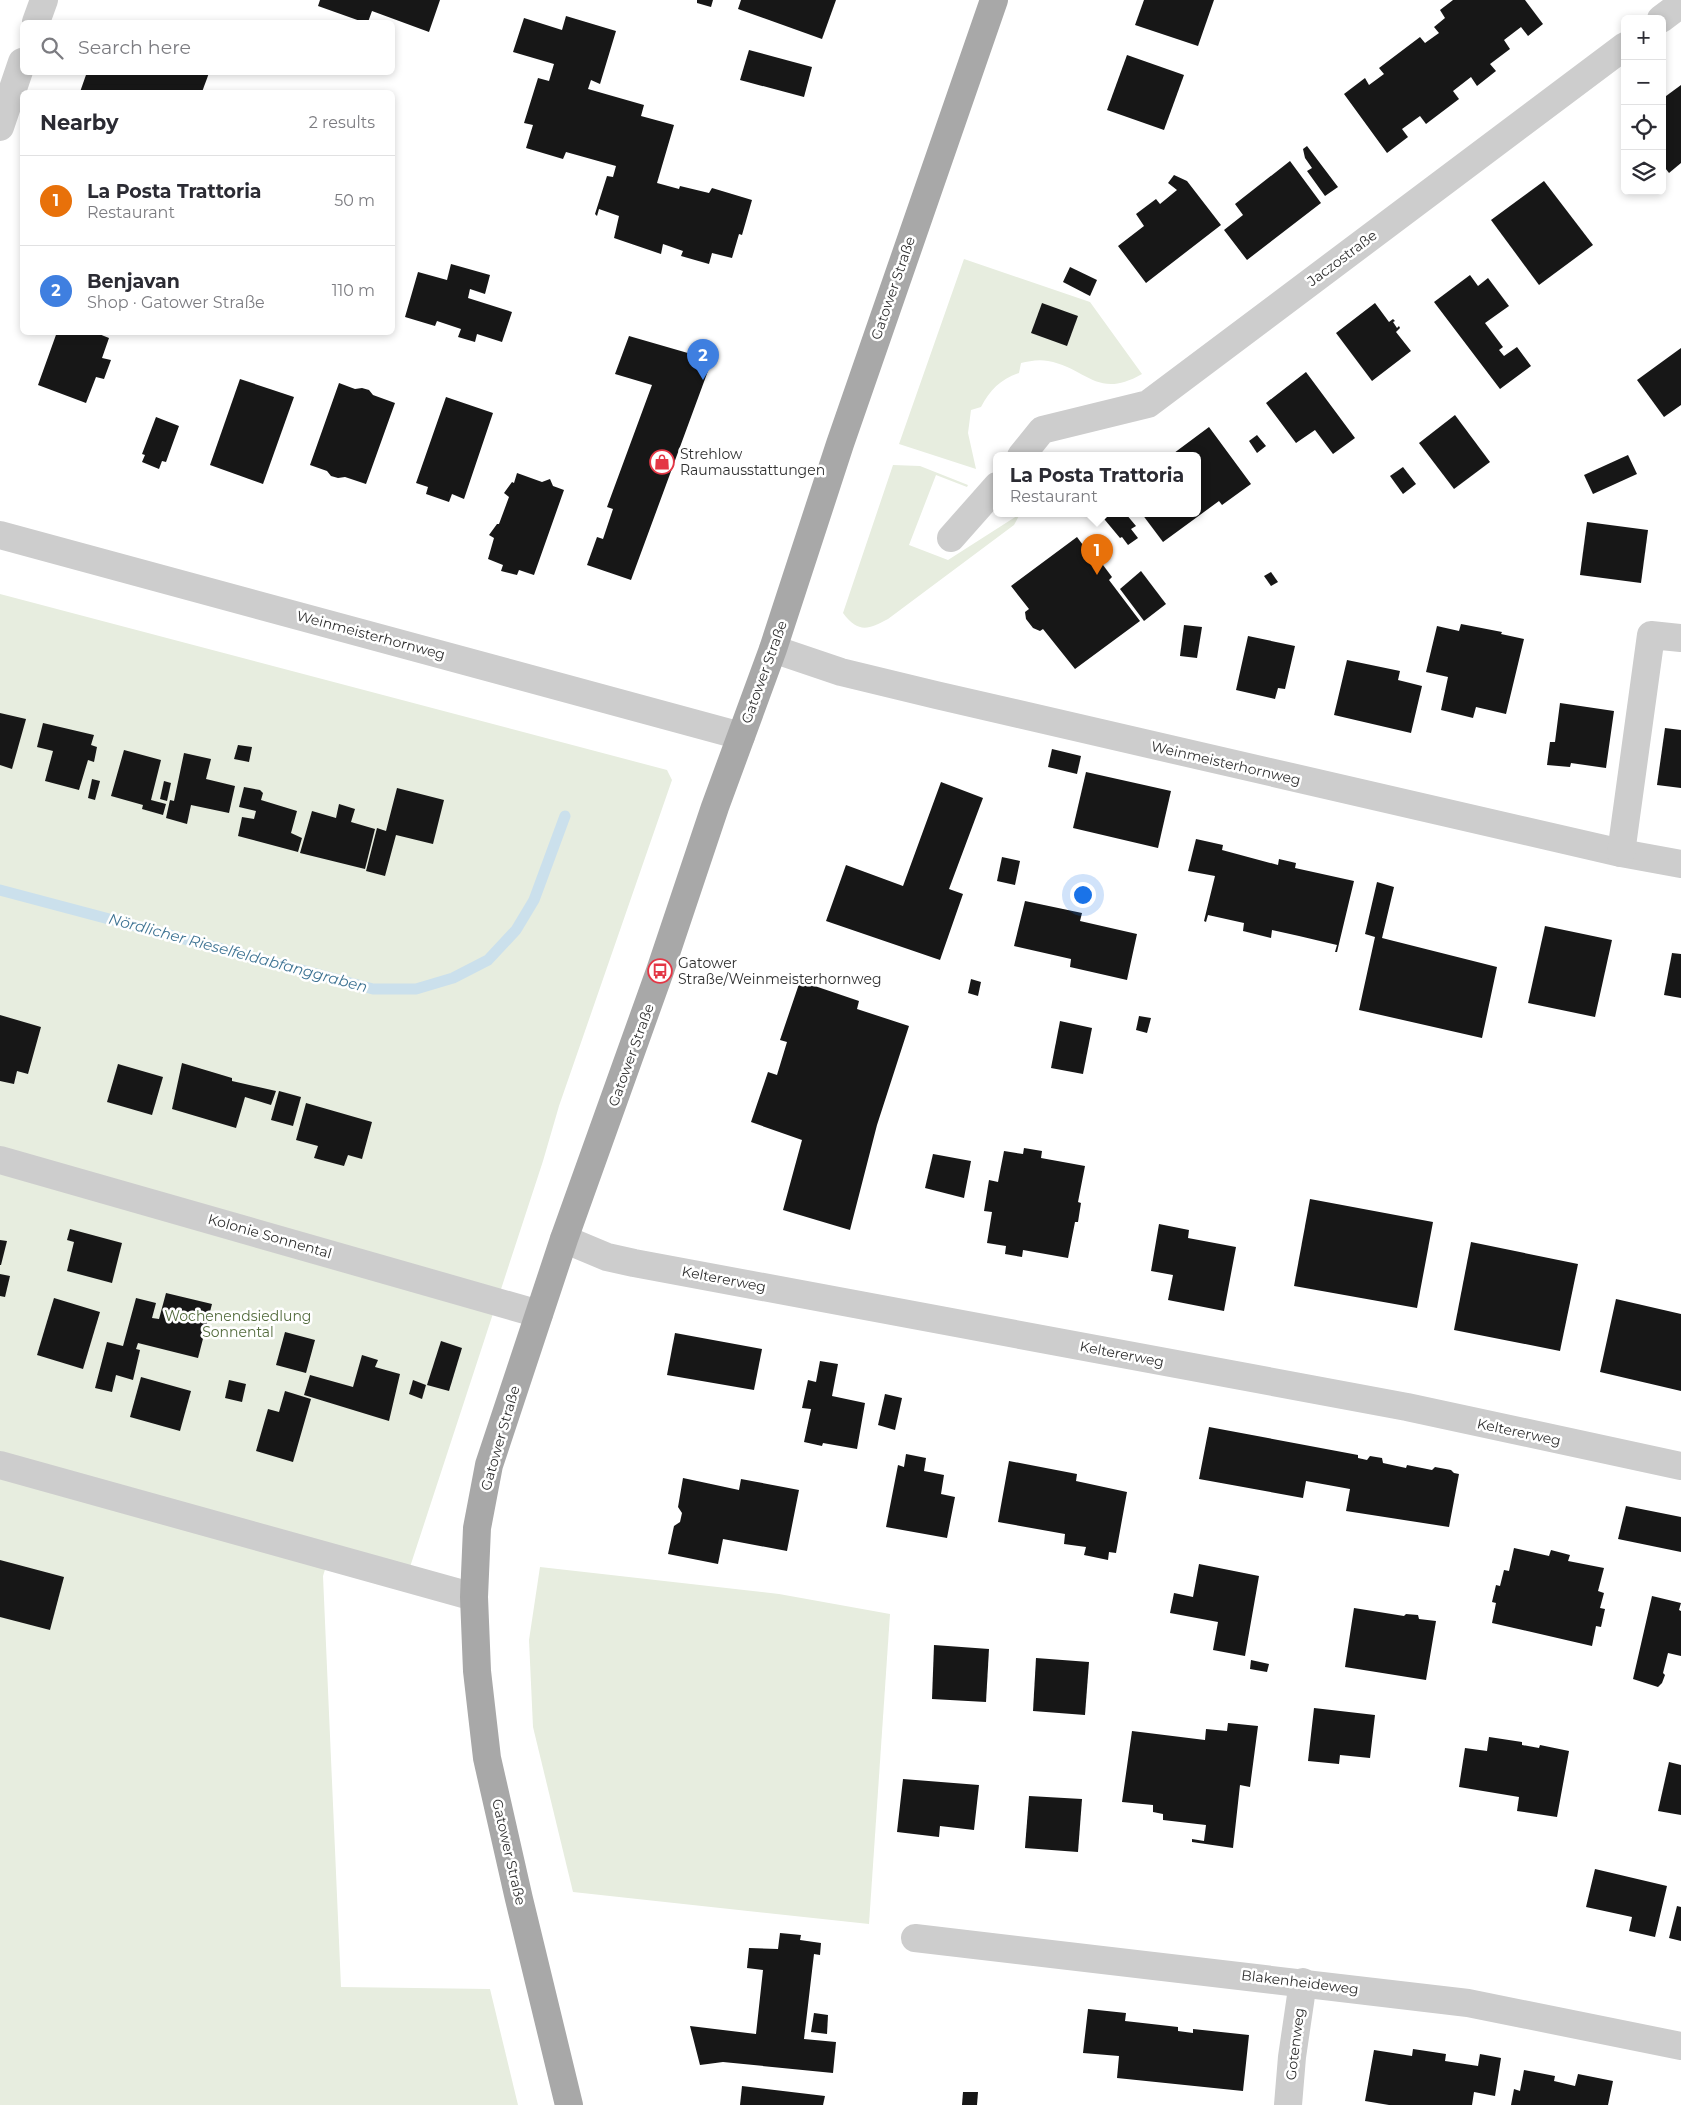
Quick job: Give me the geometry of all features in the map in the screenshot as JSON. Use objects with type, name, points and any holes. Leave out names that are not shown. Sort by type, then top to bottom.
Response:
[{"type":"main road","name":"Gatower Straße","points":[[569,2105],[487,1758],[477,1671],[474,1597],[477,1528],[489,1465],[564,1239],[660,971],[715,807],[773,649],[840,444],[994,0]]},
{"type":"street","points":[[37,20],[44,0]]},
{"type":"street","points":[[1666,15],[1681,4]]},
{"type":"street","name":"Jaczostraße","points":[[1024,452],[1042,430],[1148,404],[1621,49]]},
{"type":"street","points":[[0,127],[20,68]]},
{"type":"street","points":[[951,538],[993,491]]},
{"type":"street","name":"Weinmeisterhornweg","points":[[0,535],[742,736]]},
{"type":"street","points":[[1621,853],[1651,635],[1681,638]]},
{"type":"street","name":"Weinmeisterhornweg","points":[[773,649],[841,672],[936,696],[1621,853],[1681,864]]},
{"type":"street","name":"Kolonie Sonnental","points":[[0,1160],[539,1314]]},
{"type":"street","name":"Keltererweg","points":[[564,1239],[607,1257],[1407,1407],[1681,1466]]},
{"type":"street","points":[[0,1465],[474,1597]]},
{"type":"street","name":"Blakenheideweg","points":[[915,1938],[1303,1982],[1468,2003],[1681,2046]]},
{"type":"street","name":"Gotenweg","points":[[1288,2105],[1292,2057],[1303,1982]]},
{"type":"green space","points":[[964,259],[1090,302],[1142,374],[1127,381],[1114,384],[1103,383],[1048,361],[1038,360],[1021,363],[1019,373],[1007,378],[997,386],[988,395],[981,407],[971,410],[968,433],[976,469],[899,444]]},
{"type":"green space","points":[[893,465],[920,466],[968,485],[967,487],[936,475],[909,545],[948,560],[1015,517],[1018,517],[1014,525],[888,619],[875,626],[864,628],[854,624],[843,613]]},
{"type":"green space","name":"Wochenendsiedlung Sonnental","points":[[0,594],[667,770],[672,780],[559,1106],[543,1161],[409,1570],[333,1544],[323,1576],[341,1987],[490,1989],[518,2105],[0,2105]]},
{"type":"green space","points":[[540,1567],[779,1594],[890,1614],[869,1924],[573,1892],[533,1727],[529,1640]]},
{"type":"building","points":[[320,0],[440,0],[429,32],[372,11],[369,20],[357,20],[318,6]]},
{"type":"building","points":[[697,0],[713,0],[711,7],[697,3]]},
{"type":"building","points":[[741,0],[836,0],[822,39],[738,9]]},
{"type":"building","points":[[1144,0],[1214,0],[1198,46],[1135,25]]},
{"type":"building","points":[[1453,0],[1525,0],[1543,24],[1528,36],[1521,27],[1504,40],[1510,49],[1490,64],[1496,71],[1477,86],[1471,77],[1453,91],[1459,99],[1426,124],[1420,116],[1402,129],[1408,137],[1387,153],[1344,94],[1365,78],[1369,85],[1384,74],[1379,68],[1420,37],[1425,43],[1439,33],[1434,27],[1445,18],[1440,10]]},
{"type":"building","points":[[566,16],[616,31],[600,84],[591,80],[588,89],[644,105],[641,116],[674,125],[657,183],[679,189],[680,186],[709,193],[712,188],[752,200],[742,235],[739,234],[732,258],[712,253],[709,264],[681,256],[683,251],[663,244],[661,254],[614,238],[619,216],[599,209],[597,216],[595,214],[607,176],[613,177],[616,166],[566,152],[563,159],[526,148],[533,125],[524,123],[538,78],[549,81],[554,64],[513,52],[524,18],[562,30]]},
{"type":"building","points":[[749,50],[812,67],[804,97],[740,80]]},
{"type":"building","points":[[1127,55],[1184,75],[1164,130],[1107,110]]},
{"type":"building","points":[[86,75],[208,75],[203,90],[81,90]]},
{"type":"building","points":[[1681,85],[1681,163],[1669,173],[1666,169],[1666,96]]},
{"type":"building","points":[[1307,146],[1338,187],[1325,196],[1307,171],[1312,168],[1305,158],[1303,149]]},
{"type":"building","points":[[1290,161],[1321,203],[1247,260],[1224,230],[1243,215],[1235,204]]},
{"type":"building","points":[[1174,175],[1187,181],[1221,225],[1146,283],[1118,246],[1144,226],[1136,214],[1156,199],[1160,204],[1177,190],[1168,183]]},
{"type":"building","points":[[1544,181],[1593,245],[1539,285],[1491,220]]},
{"type":"building","points":[[451,264],[490,275],[485,294],[470,289],[468,298],[512,312],[502,342],[477,334],[475,342],[458,337],[461,329],[437,321],[435,326],[405,317],[418,272],[447,280]]},
{"type":"building","points":[[1070,267],[1097,280],[1090,296],[1063,282]]},
{"type":"building","points":[[1470,275],[1478,286],[1488,278],[1509,306],[1485,323],[1503,347],[1499,350],[1504,356],[1517,347],[1531,366],[1500,389],[1434,302]]},
{"type":"building","points":[[1042,303],[1078,316],[1067,346],[1031,333]]},
{"type":"building","points":[[1375,303],[1389,322],[1393,319],[1397,328],[1399,326],[1400,328],[1396,332],[1411,351],[1372,381],[1336,333]]},
{"type":"building","points":[[56,335],[102,335],[109,338],[102,358],[111,360],[104,379],[96,377],[86,403],[38,385]]},
{"type":"building","points":[[629,336],[712,360],[631,580],[587,565],[597,537],[603,539],[613,509],[607,507],[652,385],[615,374]]},
{"type":"building","points":[[1681,348],[1681,405],[1664,417],[1637,380]]},
{"type":"building","points":[[1306,372],[1355,438],[1333,454],[1315,430],[1296,443],[1266,403]]},
{"type":"building","points":[[240,379],[294,397],[263,484],[210,465]]},
{"type":"building","points":[[339,383],[355,389],[369,390],[373,395],[395,403],[366,484],[345,477],[331,476],[327,471],[310,465]]},
{"type":"building","points":[[446,397],[493,413],[464,499],[452,494],[449,502],[426,494],[428,487],[416,483]]},
{"type":"building","points":[[1455,415],[1490,462],[1454,489],[1419,443]]},
{"type":"building","points":[[156,417],[179,426],[166,462],[162,461],[159,469],[142,462],[145,455],[142,454]]},
{"type":"building","points":[[1209,427],[1251,484],[1222,505],[1219,501],[1201,514],[1201,452],[1175,452]]},
{"type":"building","points":[[1257,435],[1266,446],[1257,453],[1249,441]]},
{"type":"building","points":[[1628,455],[1637,474],[1593,494],[1584,475]]},
{"type":"building","points":[[1403,467],[1416,484],[1403,494],[1390,476]]},
{"type":"building","points":[[517,473],[542,482],[550,479],[553,486],[564,490],[534,575],[519,570],[517,575],[501,571],[503,565],[488,559],[494,538],[489,535],[499,524],[509,497],[504,493],[512,482],[514,483]]},
{"type":"building","points":[[1102,517],[1128,517],[1136,526],[1131,529],[1138,538],[1128,545],[1122,537],[1120,538]]},
{"type":"building","points":[[1144,517],[1197,517],[1163,542]]},
{"type":"building","points":[[1587,522],[1648,530],[1641,583],[1580,575]]},
{"type":"building","points":[[1077,537],[1094,560],[1097,557],[1112,577],[1109,580],[1140,621],[1075,669],[1043,629],[1040,631],[1033,628],[1026,619],[1025,612],[1029,609],[1011,586]]},
{"type":"building","points":[[1141,571],[1166,604],[1144,621],[1120,589]]},
{"type":"building","points":[[1271,572],[1278,582],[1271,586],[1264,576]]},
{"type":"building","points":[[1461,624],[1502,632],[1501,634],[1524,639],[1506,714],[1476,707],[1473,718],[1441,710],[1448,677],[1426,672],[1437,626],[1459,631]]},
{"type":"building","points":[[1184,625],[1202,627],[1197,658],[1180,656]]},
{"type":"building","points":[[1248,636],[1295,646],[1285,689],[1278,688],[1275,699],[1236,690]]},
{"type":"building","points":[[1347,660],[1400,671],[1398,680],[1422,686],[1411,733],[1334,715]]},
{"type":"building","points":[[1560,703],[1614,711],[1606,768],[1571,763],[1570,767],[1547,765],[1550,742],[1555,742]]},
{"type":"building","points":[[0,713],[26,719],[12,769],[0,765]]},
{"type":"building","points":[[43,723],[94,735],[91,745],[97,747],[94,762],[88,760],[79,790],[45,781],[53,751],[37,747]]},
{"type":"building","points":[[1665,728],[1681,730],[1681,788],[1657,785]]},
{"type":"building","points":[[238,745],[252,747],[249,762],[234,759]]},
{"type":"building","points":[[1052,749],[1081,756],[1077,774],[1048,767]]},
{"type":"building","points":[[124,750],[161,760],[151,800],[166,804],[163,815],[142,809],[143,805],[111,796]]},
{"type":"building","points":[[184,753],[211,759],[206,779],[235,786],[229,813],[191,805],[187,824],[166,818],[170,800],[174,801]]},
{"type":"building","points":[[1086,772],[1171,791],[1158,848],[1073,828]]},
{"type":"building","points":[[92,779],[100,781],[95,800],[88,798]]},
{"type":"building","points":[[164,781],[171,783],[167,801],[160,799]]},
{"type":"building","points":[[941,782],[983,798],[949,889],[963,894],[940,960],[826,921],[846,865],[903,886]]},
{"type":"building","points":[[244,787],[260,790],[263,793],[261,800],[297,811],[291,833],[302,838],[298,852],[238,836],[242,817],[254,819],[256,811],[239,807]]},
{"type":"building","points":[[397,788],[444,800],[433,844],[396,835],[385,876],[366,871],[377,828],[386,831]]},
{"type":"building","points":[[339,804],[355,809],[351,822],[375,829],[365,869],[300,853],[312,811],[336,818]]},
{"type":"building","points":[[1196,839],[1223,845],[1222,850],[1278,865],[1279,859],[1296,863],[1295,868],[1354,881],[1337,952],[1335,952],[1337,945],[1299,936],[1272,930],[1271,938],[1243,931],[1244,923],[1208,915],[1206,922],[1204,921],[1215,876],[1188,871]]},
{"type":"building","points":[[1002,857],[1020,861],[1015,885],[997,881]]},
{"type":"building","points":[[1377,882],[1394,887],[1382,938],[1497,967],[1482,1038],[1359,1010],[1375,937],[1365,934]]},
{"type":"building","points":[[1025,901],[1082,913],[1080,921],[1137,934],[1127,980],[1070,967],[1071,959],[1014,946]]},
{"type":"building","points":[[1545,926],[1612,940],[1595,1017],[1528,1003]]},
{"type":"building","points":[[1672,953],[1681,954],[1681,998],[1664,995]]},
{"type":"building","points":[[971,979],[981,982],[978,996],[968,993]]},
{"type":"building","points":[[800,981],[859,1001],[857,1009],[909,1026],[877,1125],[850,1230],[783,1210],[802,1140],[751,1122],[768,1072],[777,1075],[787,1042],[780,1040]]},
{"type":"building","points":[[0,1015],[41,1027],[28,1074],[17,1071],[14,1084],[0,1081]]},
{"type":"building","points":[[1139,1016],[1151,1018],[1147,1033],[1136,1030]]},
{"type":"building","points":[[1060,1021],[1092,1028],[1083,1074],[1051,1068]]},
{"type":"building","points":[[182,1063],[232,1078],[232,1081],[276,1091],[271,1105],[245,1097],[236,1128],[172,1109]]},
{"type":"building","points":[[118,1064],[163,1077],[152,1115],[107,1102]]},
{"type":"building","points":[[279,1091],[301,1097],[293,1126],[271,1120]]},
{"type":"building","points":[[306,1103],[372,1122],[362,1159],[348,1155],[344,1166],[314,1158],[318,1146],[296,1140]]},
{"type":"building","points":[[1024,1148],[1042,1151],[1041,1158],[1085,1166],[1078,1202],[1081,1203],[1078,1222],[1075,1222],[1068,1258],[1023,1250],[1022,1257],[1005,1254],[1006,1246],[987,1243],[992,1212],[984,1211],[989,1180],[998,1182],[1004,1151],[1023,1154]]},
{"type":"building","points":[[933,1154],[971,1161],[964,1198],[925,1188]]},
{"type":"building","points":[[1310,1199],[1433,1222],[1417,1308],[1294,1286]]},
{"type":"building","points":[[1159,1224],[1189,1230],[1188,1238],[1236,1247],[1224,1311],[1168,1300],[1173,1275],[1151,1271]]},
{"type":"building","points":[[70,1229],[122,1243],[112,1283],[67,1271],[74,1242],[67,1240]]},
{"type":"building","points":[[0,1240],[7,1241],[1,1265],[0,1265]]},
{"type":"building","points":[[1471,1242],[1578,1264],[1560,1351],[1454,1330]]},
{"type":"building","points":[[0,1274],[10,1276],[5,1297],[0,1296]]},
{"type":"building","points":[[166,1293],[212,1304],[198,1358],[138,1343],[136,1349],[140,1350],[133,1380],[116,1375],[112,1392],[95,1388],[107,1342],[123,1346],[136,1298],[156,1303],[152,1318],[159,1319]]},
{"type":"building","points":[[54,1298],[100,1312],[83,1369],[37,1355]]},
{"type":"building","points":[[1616,1299],[1681,1314],[1681,1391],[1600,1372]]},
{"type":"building","points":[[285,1332],[315,1340],[306,1373],[276,1365]]},
{"type":"building","points":[[675,1333],[762,1349],[754,1390],[667,1375]]},
{"type":"building","points":[[441,1341],[462,1348],[449,1391],[427,1385]]},
{"type":"building","points":[[362,1355],[378,1360],[375,1367],[400,1374],[389,1421],[304,1395],[310,1375],[353,1387]]},
{"type":"building","points":[[820,1361],[838,1364],[832,1396],[865,1403],[857,1449],[823,1443],[822,1446],[804,1442],[811,1409],[802,1408],[808,1380],[816,1382]]},
{"type":"building","points":[[141,1377],[191,1391],[180,1431],[130,1417]]},
{"type":"building","points":[[229,1380],[246,1384],[242,1402],[225,1398]]},
{"type":"building","points":[[413,1380],[426,1385],[422,1399],[409,1394]]},
{"type":"building","points":[[285,1391],[311,1399],[293,1462],[256,1451],[268,1409],[279,1412]]},
{"type":"building","points":[[885,1394],[902,1398],[895,1430],[878,1425]]},
{"type":"building","points":[[1209,1427],[1358,1455],[1358,1458],[1367,1460],[1370,1456],[1382,1458],[1383,1463],[1406,1468],[1407,1465],[1432,1470],[1435,1467],[1451,1470],[1459,1474],[1449,1527],[1346,1511],[1350,1489],[1306,1481],[1303,1498],[1199,1479]]},
{"type":"building","points":[[906,1454],[926,1458],[924,1471],[944,1475],[941,1494],[955,1497],[947,1538],[886,1527],[898,1465],[904,1467]]},
{"type":"building","points":[[1009,1461],[1077,1474],[1076,1481],[1127,1492],[1116,1553],[1109,1552],[1108,1560],[1084,1555],[1086,1547],[1064,1544],[1065,1534],[998,1522]]},
{"type":"building","points":[[683,1478],[739,1490],[741,1479],[799,1490],[787,1551],[723,1539],[718,1564],[668,1554],[674,1526],[680,1522],[682,1513],[678,1507]]},
{"type":"building","points":[[1626,1506],[1681,1517],[1681,1552],[1618,1539]]},
{"type":"building","points":[[1514,1548],[1549,1556],[1551,1550],[1570,1555],[1568,1561],[1604,1568],[1598,1591],[1604,1593],[1600,1608],[1605,1609],[1601,1627],[1596,1626],[1592,1646],[1492,1623],[1496,1603],[1492,1602],[1496,1585],[1500,1586],[1504,1570],[1509,1571]]},
{"type":"building","points":[[0,1560],[64,1577],[50,1630],[0,1617]]},
{"type":"building","points":[[1199,1564],[1259,1576],[1245,1656],[1213,1650],[1218,1622],[1170,1613],[1174,1593],[1193,1597]]},
{"type":"building","points":[[1652,1596],[1681,1603],[1679,1610],[1681,1611],[1681,1656],[1668,1653],[1663,1673],[1665,1675],[1658,1687],[1633,1679]]},
{"type":"building","points":[[1354,1608],[1404,1616],[1406,1614],[1418,1615],[1419,1619],[1436,1621],[1426,1680],[1345,1667]]},
{"type":"building","points":[[934,1645],[989,1649],[986,1702],[932,1699]]},
{"type":"building","points":[[1036,1658],[1089,1662],[1085,1715],[1033,1711]]},
{"type":"building","points":[[1251,1660],[1269,1664],[1267,1672],[1250,1669]]},
{"type":"building","points":[[1314,1708],[1375,1715],[1370,1758],[1340,1755],[1339,1764],[1308,1761]]},
{"type":"building","points":[[1228,1723],[1258,1726],[1250,1787],[1240,1785],[1233,1848],[1192,1842],[1192,1839],[1204,1841],[1206,1825],[1163,1820],[1163,1814],[1153,1812],[1153,1805],[1122,1802],[1132,1731],[1205,1740],[1206,1729],[1227,1731]]},
{"type":"building","points":[[1489,1737],[1522,1742],[1522,1745],[1539,1748],[1540,1745],[1569,1751],[1557,1817],[1517,1811],[1519,1797],[1459,1787],[1465,1748],[1487,1751]]},
{"type":"building","points":[[1669,1762],[1681,1765],[1681,1815],[1658,1811]]},
{"type":"building","points":[[903,1779],[979,1785],[974,1830],[940,1826],[939,1837],[897,1832]]},
{"type":"building","points":[[1029,1796],[1082,1799],[1078,1852],[1025,1848]]},
{"type":"building","points":[[1595,1869],[1667,1886],[1655,1937],[1629,1931],[1632,1917],[1586,1907]]},
{"type":"building","points":[[1677,1906],[1681,1907],[1681,1941],[1669,1938]]},
{"type":"building","points":[[780,1933],[801,1935],[800,1940],[821,1943],[820,1955],[814,1954],[804,2039],[836,2042],[833,2073],[723,2062],[700,2065],[690,2026],[756,2034],[763,1970],[747,1968],[749,1948],[778,1949]]},
{"type":"building","points":[[1088,2009],[1126,2013],[1125,2021],[1178,2027],[1178,2031],[1193,2033],[1193,2029],[1249,2035],[1243,2091],[1117,2078],[1119,2056],[1083,2053]]},
{"type":"building","points":[[814,2013],[828,2015],[827,2034],[811,2032]]},
{"type":"building","points":[[1413,2049],[1446,2054],[1445,2061],[1478,2066],[1480,2054],[1501,2058],[1495,2096],[1474,2092],[1472,2105],[1389,2105],[1365,2101],[1374,2050],[1412,2056]]},
{"type":"building","points":[[1524,2070],[1555,2076],[1554,2081],[1575,2086],[1578,2074],[1613,2081],[1608,2105],[1511,2105],[1514,2089],[1520,2091]]},
{"type":"building","points":[[742,2086],[825,2096],[823,2105],[740,2105]]},
{"type":"building","points":[[963,2092],[978,2092],[977,2105],[962,2105]]},
{"type":"waterway","name":"Nördlicher Rieselfeldabfanggraben","points":[[0,890],[373,989],[416,989],[453,978],[488,960],[516,930],[534,900],[565,816]]},
{"type":"place","name":"Benjavan","points":[[703,380]]},
{"type":"place","name":"Strehlow Raumausstattungen","points":[[662,462]]},
{"type":"place","name":"La Posta Trattoria","points":[[1097,575]]},
{"type":"place","name":"Gatower Straße/Weinmeisterhornweg","points":[[660,971]]}]
